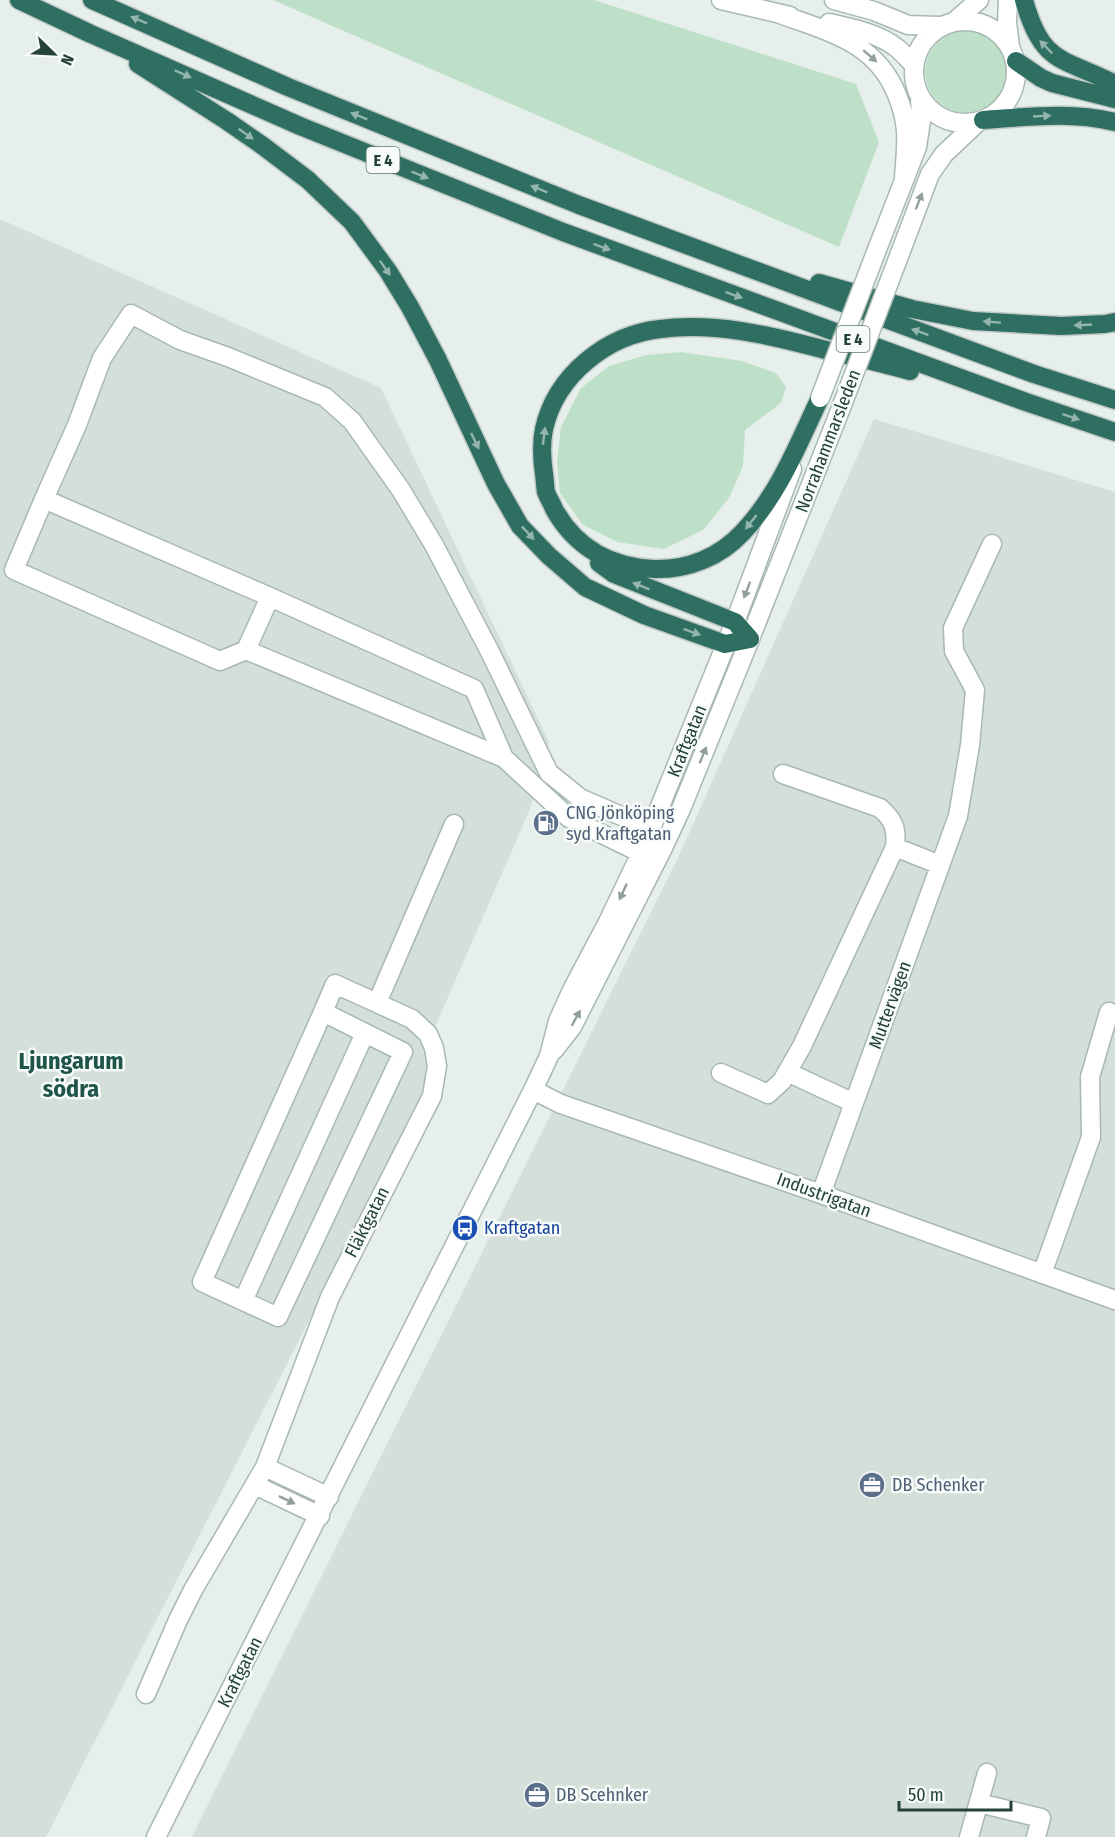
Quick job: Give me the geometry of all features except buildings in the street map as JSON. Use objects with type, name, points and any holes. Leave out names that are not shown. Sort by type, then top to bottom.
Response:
[{"type":"highway","name":"E 4","points":[[20,0],[91,34],[300,126],[562,232],[1026,402],[1115,432]]},
{"type":"highway","name":"E 4","points":[[92,0],[299,91],[579,206],[1034,374],[1115,400]]},
{"type":"highway","points":[[1024,0],[1031,23],[1039,39],[1049,51],[1074,66],[1115,84]]},
{"type":"highway","points":[[91,34],[264,146],[308,180],[352,222],[388,270],[410,308],[438,360],[468,428],[520,526],[549,556],[585,587],[644,615],[725,644],[750,639]]},
{"type":"highway","points":[[1013,54],[1041,78],[1052,83],[1115,99]]},
{"type":"highway","points":[[981,121],[1076,116],[1115,122]]},
{"type":"highway","points":[[692,248],[912,309],[973,321],[1061,326],[1115,322]]},
{"type":"highway","points":[[750,639],[735,622],[614,574],[591,558],[561,521],[547,494],[542,461],[544,430],[553,404],[566,381],[590,357],[623,338],[659,329],[703,326],[757,333],[1026,402]]},
{"type":"highway","points":[[575,538],[600,556],[622,564],[649,569],[669,569],[696,564],[720,551],[743,532],[769,499],[790,462],[819,398]]},
{"type":"street","points":[[722,0],[866,32],[896,47],[914,65]]},
{"type":"street","points":[[834,0],[908,25],[947,24],[971,20],[987,24],[1000,34],[1013,54]]},
{"type":"street","points":[[979,0],[970,10],[927,36],[918,50],[914,65],[914,81],[920,97],[931,110],[945,119],[961,123],[981,121],[996,113],[1013,90],[1016,76],[1007,22],[1008,0]]},
{"type":"street","points":[[780,14],[842,37],[861,48],[888,76],[903,109],[906,131],[904,178]]},
{"type":"street","name":"Norrahammarsleden","points":[[735,622],[917,147],[921,121],[920,97]]},
{"type":"street","name":"Norrahammarsleden","points":[[750,639],[930,174],[944,154],[981,121]]},
{"type":"street","points":[[246,650],[504,758],[569,818],[641,853],[662,850],[651,829],[580,798],[549,773],[489,650],[434,545],[401,490],[352,421],[325,397],[180,340],[131,314],[102,358],[77,424],[14,570],[220,661],[246,650],[270,597]]},
{"type":"street","points":[[44,499],[474,689],[504,758]]},
{"type":"street","name":"Muttervägen","points":[[821,1194],[958,816],[970,745],[975,690],[954,651],[953,628],[992,544]]},
{"type":"street","name":"Kraftgatan","points":[[156,1837],[533,1090],[549,1056],[558,1021],[572,990],[641,853],[735,622]]},
{"type":"street","name":"Kraftgatan","points":[[549,1056],[572,1027],[662,850],[750,639]]},
{"type":"street","points":[[721,1073],[768,1094],[782,1081],[802,1046],[895,847],[896,836],[891,817],[880,808],[783,774]]},
{"type":"street","points":[[377,1003],[454,824]]},
{"type":"street","points":[[895,847],[940,866]]},
{"type":"street","name":"Fläktgatan","points":[[146,1694],[193,1590],[265,1467],[330,1297],[432,1096],[437,1066],[434,1048],[428,1034],[412,1019],[335,984],[323,1012]]},
{"type":"street","points":[[323,1012],[365,1033],[403,1052],[278,1317],[202,1282],[323,1012]]},
{"type":"street","points":[[1042,1274],[1091,1137],[1090,1077],[1109,1012]]},
{"type":"street","points":[[243,1301],[365,1033]]},
{"type":"street","points":[[787,1072],[854,1103]]},
{"type":"street","name":"Industrigatan","points":[[533,1090],[561,1104],[650,1133],[1115,1300]]},
{"type":"street","points":[[265,1467],[329,1497]]},
{"type":"street","points":[[255,1485],[320,1516]]},
{"type":"street","points":[[969,1837],[987,1773]]},
{"type":"street","points":[[979,1803],[1041,1818],[1036,1837]]},
{"type":"shaded area","points":[[0,219],[381,388],[549,742],[530,809],[425,1050],[428,1087],[46,1837],[0,1837]]},
{"type":"shaded area","points":[[874,419],[1115,492],[1115,1837],[192,1837],[677,860]]},
{"type":"green space","points":[[273,0],[594,0],[856,84],[879,142],[839,247]]},
{"type":"green space","points":[[966,31],[982,34],[995,43],[1004,56],[1007,72],[1004,88],[995,101],[982,110],[966,113],[950,110],[937,101],[928,88],[925,72],[928,56],[937,43],[950,34]]},
{"type":"green space","points":[[681,352],[742,361],[776,373],[786,387],[781,403],[745,430],[743,466],[729,498],[703,530],[664,549],[617,542],[583,525],[560,493],[557,462],[561,427],[581,388],[609,366],[646,355]]},
{"type":"place","name":"CNG Jönköping syd Kraftgatan","points":[[546,823]]},
{"type":"place","name":"Kraftgatan","points":[[465,1228]]},
{"type":"place","name":"DB Schenker","points":[[872,1485]]},
{"type":"place","name":"DB Scehnker","points":[[537,1795]]},
{"type":"district","name":"Ljungarum södra","points":[[71,1075]]}]
